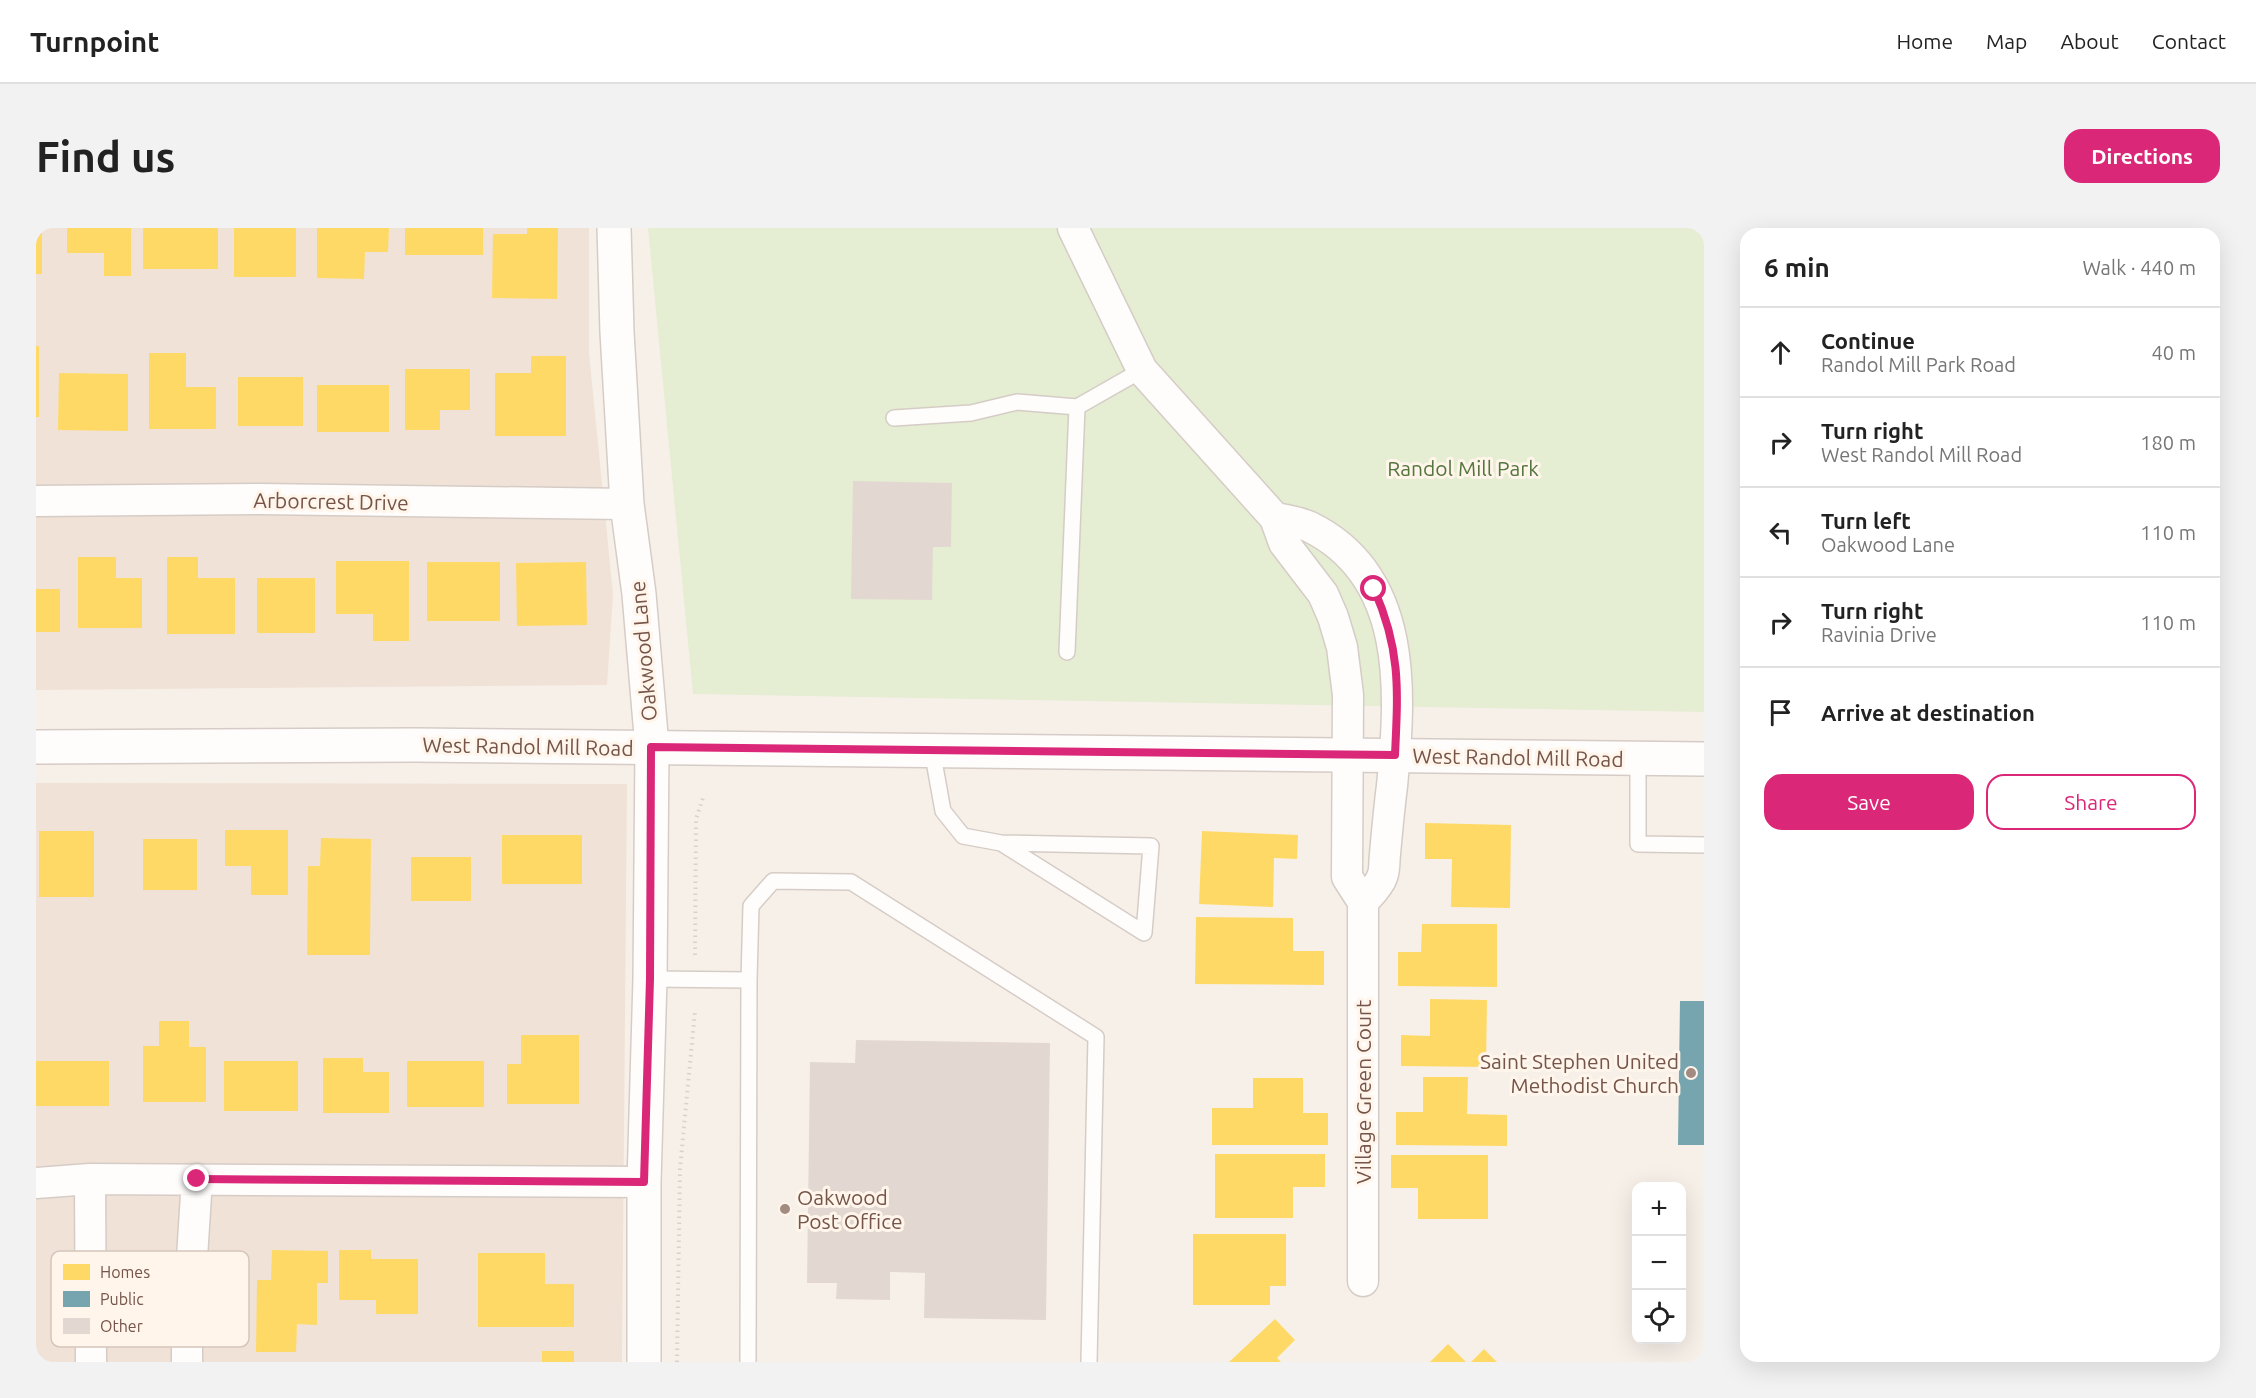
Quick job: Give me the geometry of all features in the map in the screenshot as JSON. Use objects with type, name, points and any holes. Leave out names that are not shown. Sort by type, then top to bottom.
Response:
[{"type":"main road","name":"Oakwood Lane","points":[[614,228],[617,332],[627,504],[639,594],[651,747],[650,979],[644,1182],[644,1362]]},
{"type":"main road","name":"West Randol Mill Road","points":[[36,747],[415,745],[1704,759]]},
{"type":"street","points":[[1073,228],[1142,370],[1275,518],[1284,543],[1323,594],[1333,617],[1342,647],[1347,683],[1347,877],[1363,902],[1383,877],[1395,755],[1398,691],[1395,651],[1386,617],[1374,589],[1358,563],[1308,526],[1275,518]]},
{"type":"street","name":"Arborcrest Drive","points":[[36,501],[261,500],[627,504]]},
{"type":"street","name":"Village Green Court","points":[[1363,902],[1363,1281]]},
{"type":"street","points":[[36,1183],[90,1179],[644,1182]]},
{"type":"street","points":[[90,1179],[90,1251]]},
{"type":"street","points":[[192,1251],[197,1179]]},
{"type":"street","points":[[91,1347],[91,1362]]},
{"type":"lane","points":[[894,418],[971,413],[1017,402],[1077,407],[1142,370]]},
{"type":"lane","points":[[1067,652],[1077,407]]},
{"type":"lane","points":[[932,750],[943,811],[963,836],[1001,843],[1151,846],[1144,933],[1001,843]]},
{"type":"lane","points":[[1638,759],[1638,844],[1704,844]]},
{"type":"lane","points":[[748,1362],[751,906],[773,881],[851,882],[1096,1037],[1089,1362]]},
{"type":"lane","points":[[650,979],[749,980]]},
{"type":"path","points":[[696,955],[696,819],[704,795]]},
{"type":"path","points":[[677,1362],[680,1169],[695,1011]]},
{"type":"shaded area","points":[[36,228],[589,228],[589,353],[613,594],[607,685],[36,690]]},
{"type":"shaded area","points":[[36,783],[627,784],[622,1362],[36,1362]]},
{"type":"green space","name":"Randol Mill Park","points":[[648,228],[1704,228],[1704,712],[693,694]]},
{"type":"building: Homes","points":[[36,228],[42,228],[42,274],[36,274]]},
{"type":"building: Homes","points":[[67,228],[131,228],[131,276],[104,276],[104,253],[67,253]]},
{"type":"building: Homes","points":[[143,228],[218,228],[218,269],[143,269]]},
{"type":"building: Homes","points":[[234,228],[296,228],[296,277],[234,277]]},
{"type":"building: Homes","points":[[317,228],[389,228],[388,252],[365,252],[364,279],[317,278]]},
{"type":"building: Homes","points":[[405,228],[483,228],[483,255],[405,255]]},
{"type":"building: Homes","points":[[527,228],[558,228],[557,299],[492,298],[493,234],[527,234]]},
{"type":"building: Homes","points":[[36,346],[39,346],[39,417],[36,417]]},
{"type":"building: Homes","points":[[149,353],[186,353],[186,387],[216,387],[216,429],[149,429]]},
{"type":"building: Homes","points":[[531,356],[566,356],[566,436],[495,436],[495,373],[531,373]]},
{"type":"building: Homes","points":[[405,369],[470,369],[470,410],[440,410],[440,430],[405,430]]},
{"type":"building: Homes","points":[[59,373],[128,374],[128,431],[58,430]]},
{"type":"building: Homes","points":[[238,377],[303,377],[303,426],[238,426]]},
{"type":"building: Homes","points":[[317,385],[389,385],[389,432],[317,432]]},
{"type":"building: Homes","points":[[78,557],[116,557],[116,578],[142,578],[142,628],[78,628]]},
{"type":"building: Homes","points":[[167,557],[198,557],[198,578],[235,578],[235,634],[167,634]]},
{"type":"building: Homes","points":[[336,561],[409,561],[409,641],[373,641],[373,614],[336,614]]},
{"type":"building: Homes","points":[[427,562],[500,562],[500,621],[427,621]]},
{"type":"building: Homes","points":[[586,562],[587,625],[517,626],[516,563]]},
{"type":"building: Homes","points":[[257,578],[315,578],[315,633],[257,633]]},
{"type":"building: Homes","points":[[36,589],[60,589],[60,632],[36,632]]},
{"type":"building: Homes","points":[[1425,823],[1511,825],[1510,908],[1451,907],[1452,859],[1425,859]]},
{"type":"building: Homes","points":[[225,830],[288,830],[288,895],[251,895],[251,866],[225,866]]},
{"type":"building: Homes","points":[[39,831],[94,831],[94,897],[39,897]]},
{"type":"building: Homes","points":[[1202,831],[1298,835],[1297,859],[1274,858],[1273,907],[1199,904]]},
{"type":"building: Homes","points":[[502,835],[582,835],[582,884],[502,884]]},
{"type":"building: Homes","points":[[321,838],[371,839],[370,955],[307,955],[308,866],[320,866]]},
{"type":"building: Homes","points":[[143,839],[197,839],[197,890],[143,890]]},
{"type":"building: Homes","points":[[411,857],[471,857],[471,901],[411,901]]},
{"type":"building: Homes","points":[[1196,917],[1293,918],[1293,951],[1324,951],[1324,985],[1195,984]]},
{"type":"building: Homes","points":[[1422,924],[1497,924],[1497,987],[1398,986],[1398,952],[1421,952]]},
{"type":"building: Homes","points":[[1430,999],[1487,1000],[1486,1067],[1401,1066],[1401,1035],[1430,1036]]},
{"type":"building: Homes","points":[[159,1021],[189,1021],[189,1047],[206,1047],[206,1102],[143,1102],[143,1046],[159,1046]]},
{"type":"building: Homes","points":[[521,1035],[579,1035],[579,1104],[507,1104],[507,1064],[521,1064]]},
{"type":"building: Homes","points":[[323,1058],[363,1058],[363,1072],[389,1072],[389,1113],[323,1113]]},
{"type":"building: Homes","points":[[36,1061],[109,1061],[109,1106],[36,1106]]},
{"type":"building: Homes","points":[[224,1061],[298,1061],[298,1111],[224,1111]]},
{"type":"building: Homes","points":[[407,1061],[484,1061],[484,1107],[407,1107]]},
{"type":"building: Homes","points":[[1423,1077],[1468,1077],[1467,1114],[1507,1115],[1507,1146],[1396,1145],[1396,1112],[1423,1112]]},
{"type":"building: Homes","points":[[1253,1078],[1303,1078],[1303,1113],[1328,1113],[1328,1145],[1212,1145],[1212,1108],[1253,1108]]},
{"type":"building: Homes","points":[[1215,1154],[1325,1154],[1325,1187],[1293,1187],[1293,1218],[1215,1218]]},
{"type":"building: Homes","points":[[1391,1155],[1488,1155],[1488,1219],[1418,1219],[1418,1188],[1391,1188]]},
{"type":"building: Homes","points":[[1193,1234],[1286,1234],[1286,1286],[1270,1286],[1270,1305],[1193,1305]]},
{"type":"building: Homes","points":[[272,1250],[328,1251],[328,1283],[317,1283],[317,1325],[297,1324],[296,1352],[256,1352],[257,1280],[271,1280]]},
{"type":"building: Homes","points":[[339,1250],[371,1250],[371,1259],[418,1259],[418,1314],[376,1314],[376,1300],[339,1300]]},
{"type":"building: Homes","points":[[478,1253],[545,1253],[545,1284],[574,1284],[574,1327],[478,1327]]},
{"type":"building: Homes","points":[[1275,1319],[1295,1340],[1277,1358],[1281,1362],[1229,1362]]},
{"type":"building: Homes","points":[[1448,1344],[1466,1362],[1430,1362]]},
{"type":"building: Homes","points":[[1484,1349],[1497,1362],[1471,1362]]},
{"type":"building: Homes","points":[[542,1351],[574,1351],[574,1362],[542,1362]]},
{"type":"building: Public","name":"Saint Stephen United Methodist Church","points":[[1680,1001],[1704,1001],[1704,1145],[1678,1145]]},
{"type":"building: Other","points":[[853,481],[952,483],[951,547],[933,547],[932,600],[851,599]]},
{"type":"building: Other","points":[[856,1040],[1050,1043],[1046,1320],[924,1318],[925,1273],[890,1272],[890,1300],[836,1299],[837,1283],[807,1283],[810,1062],[855,1063]]},
{"type":"place","name":"Saint Stephen United Methodist Church","points":[[1691,1073]]},
{"type":"place","name":"Oakwood Post Office","points":[[785,1209]]},
{"type":"route","points":[[197,1179],[644,1182],[650,979],[651,747],[1395,755],[1398,691],[1395,651],[1386,617],[1374,589]]}]
